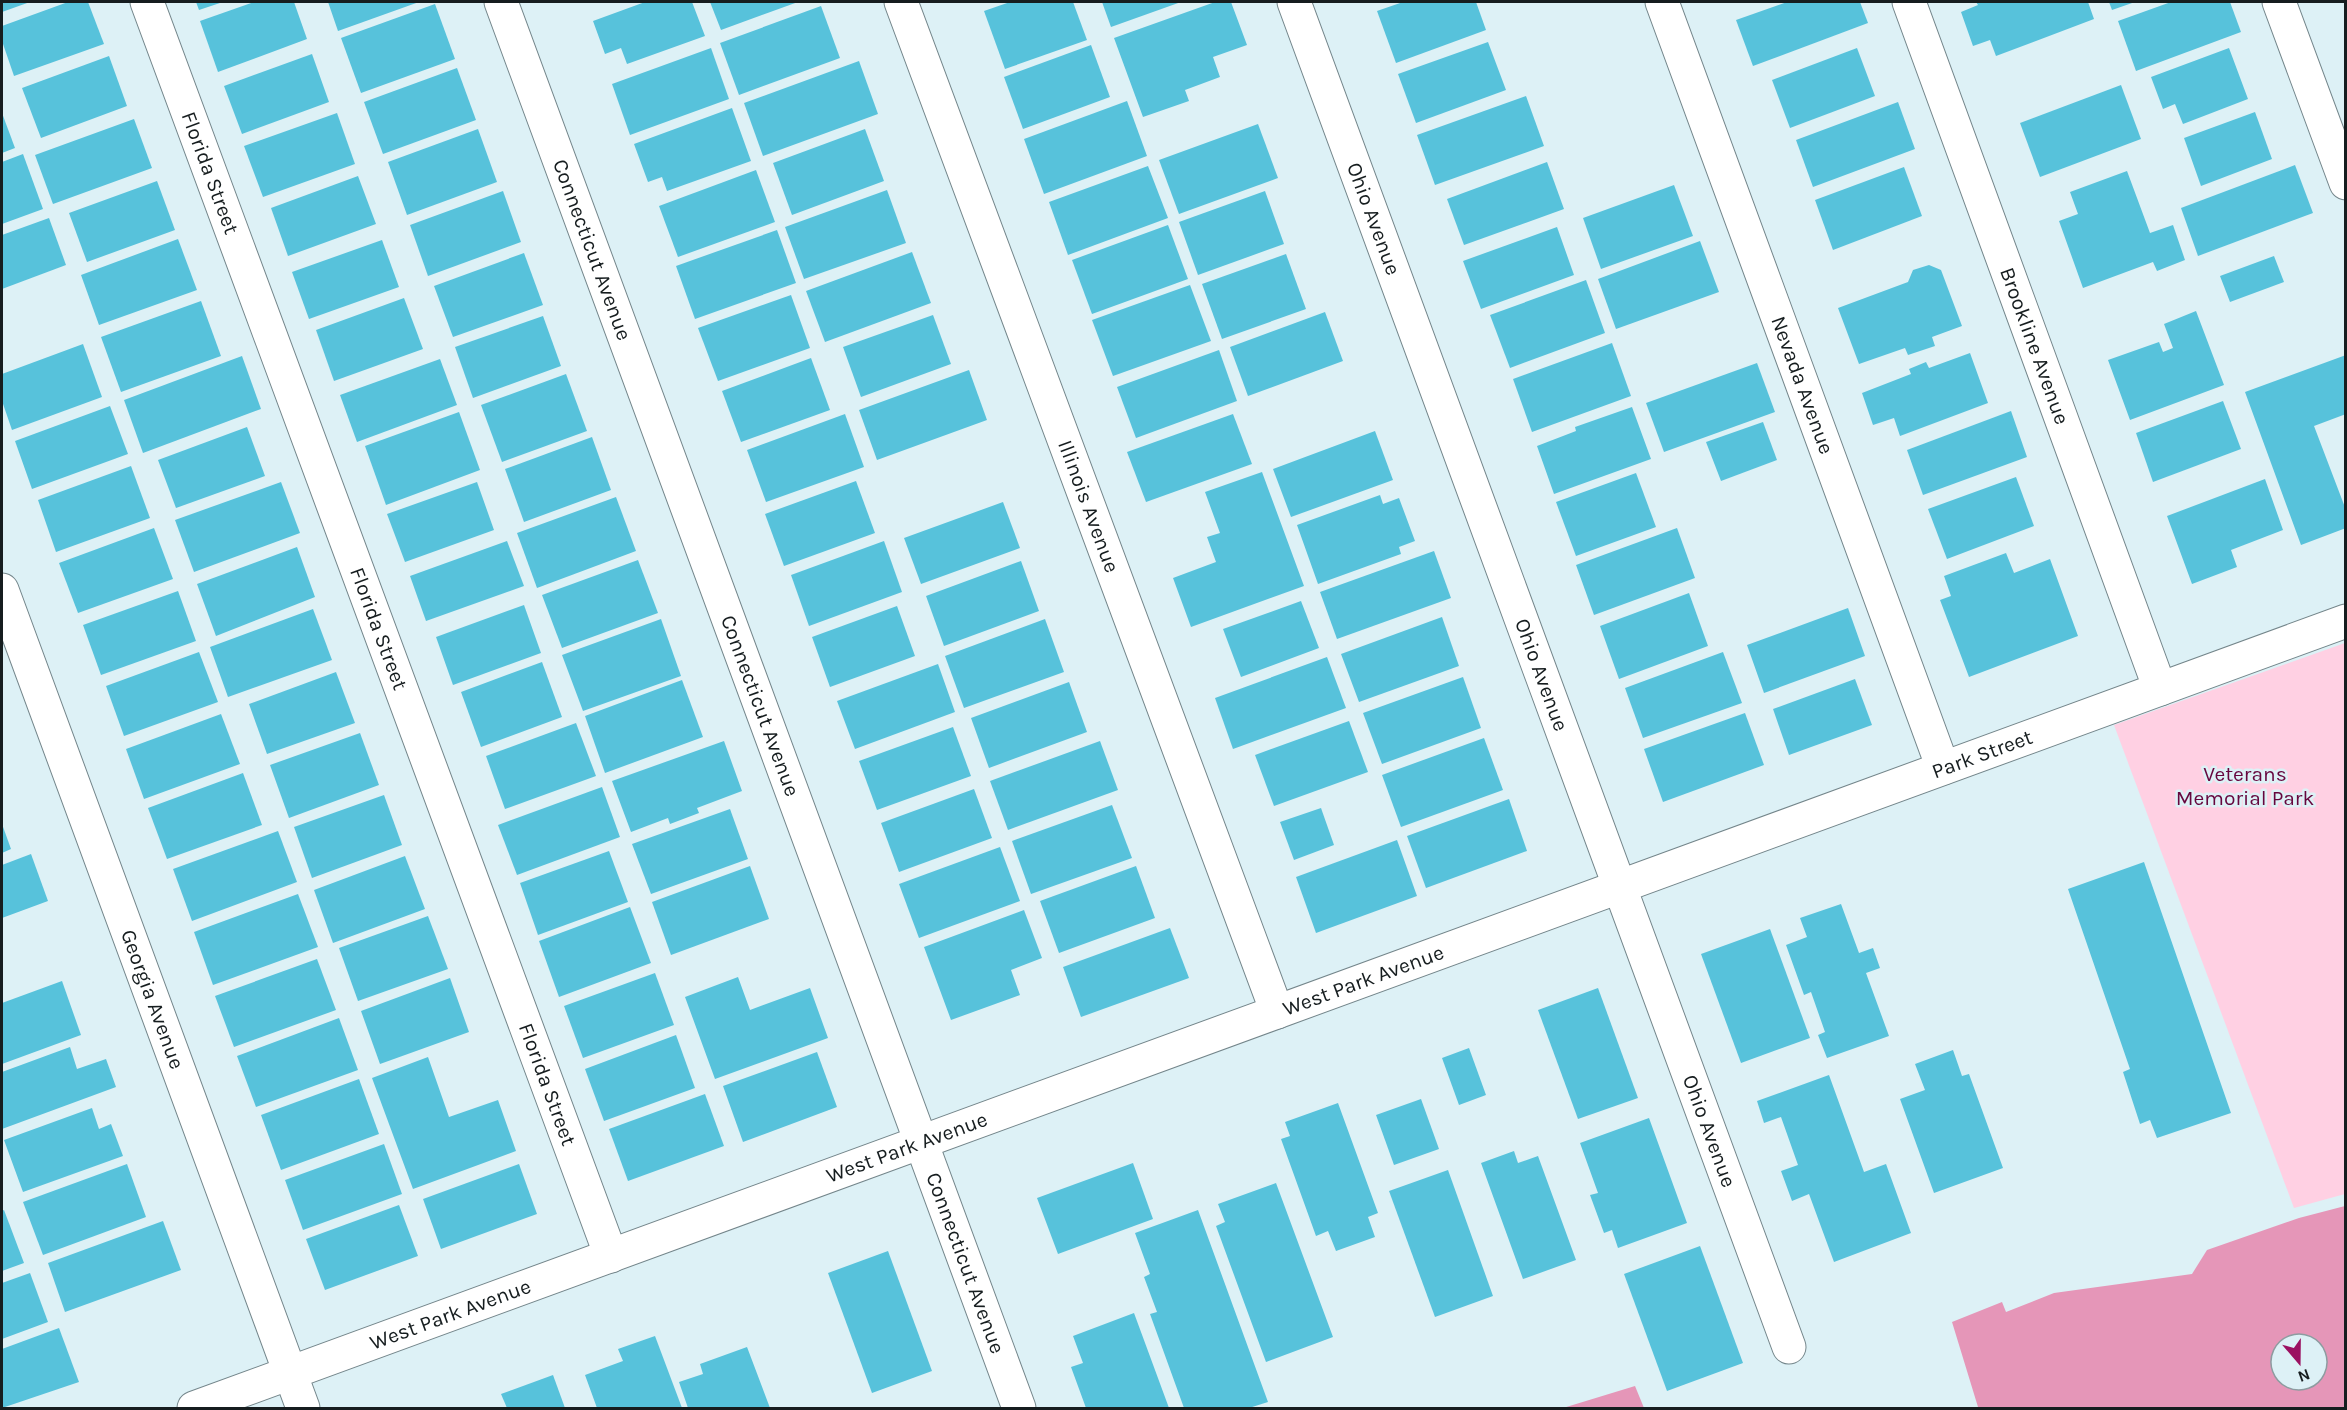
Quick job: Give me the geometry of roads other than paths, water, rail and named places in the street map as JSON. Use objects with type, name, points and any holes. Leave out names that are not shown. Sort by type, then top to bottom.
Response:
[{"type":"street","name":"Florida Street","points":[[147,2],[611,1256]]},
{"type":"street","name":"Connecticut Avenue","points":[[501,2],[1019,1408]]},
{"type":"street","name":"Illinois Avenue","points":[[901,2],[1277,1012]]},
{"type":"street","name":"Ohio Avenue","points":[[1294,2],[1789,1347]]},
{"type":"street","name":"Nevada Avenue","points":[[1662,2],[1943,768]]},
{"type":"street","name":"Brookline Avenue","points":[[1909,2],[2160,689]]},
{"type":"street","points":[[2279,2],[2346,183]]},
{"type":"street","name":"Georgia Avenue","points":[[2,590],[303,1408]]},
{"type":"street","name":"Park Street","points":[[1619,887],[2346,621]]},
{"type":"street","name":"West Park Avenue","points":[[194,1408],[1619,887]]},
{"type":"park label","name":"Veterans Memorial Park","points":[[2245,786]]}]
